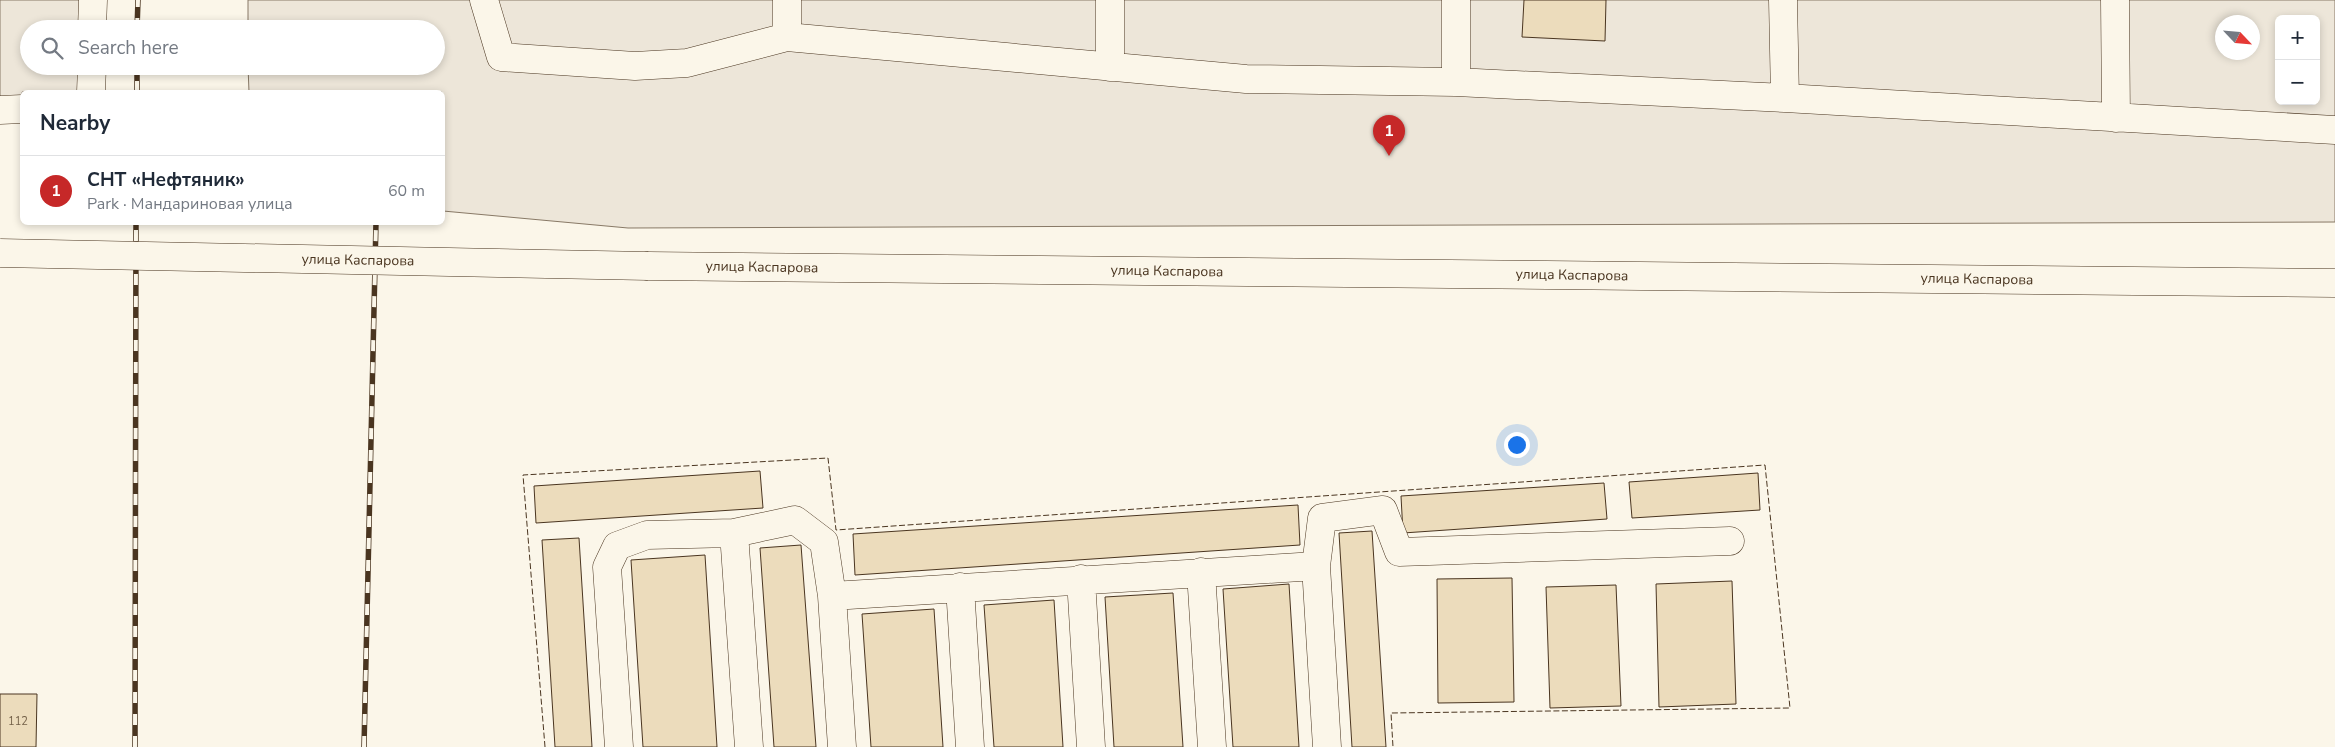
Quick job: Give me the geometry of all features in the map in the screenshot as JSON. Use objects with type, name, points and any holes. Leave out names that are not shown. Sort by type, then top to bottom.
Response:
[{"type":"main road","points":[[92,20],[93,0]]},
{"type":"main road","points":[[484,0],[501,57],[635,66],[687,62],[788,37],[1246,79],[1456,82],[1784,98],[2335,130]]},
{"type":"main road","points":[[787,0],[788,37]]},
{"type":"main road","points":[[1110,0],[1110,67]]},
{"type":"main road","points":[[1456,0],[1456,82]]},
{"type":"main road","points":[[1783,0],[1784,98]]},
{"type":"main road","points":[[2115,0],[2116,118]]},
{"type":"main road","points":[[91,90],[92,75]]},
{"type":"main road","points":[[0,110],[20,109]]},
{"type":"main road","name":"улица Каспарова","points":[[0,254],[648,266],[2335,282]]},
{"type":"main road","points":[[1327,747],[1316,566],[1322,518],[1383,510],[1399,552],[1730,541]]},
{"type":"main road","points":[[618,747],[607,567],[617,546],[647,535],[734,532],[795,520],[824,542],[832,596],[842,747]]},
{"type":"main road","points":[[734,532],[749,747]]},
{"type":"main road","points":[[832,596],[1081,579],[1316,566]]},
{"type":"main road","points":[[1201,572],[1212,747]]},
{"type":"main road","points":[[1081,579],[1091,747]]},
{"type":"main road","points":[[960,587],[970,747]]},
{"type":"shaded area","points":[[0,0],[93,0],[92,20],[20,20],[20,75],[92,75],[91,90],[20,90],[20,109],[0,110]]},
{"type":"shaded area","points":[[248,0],[2335,0],[2335,222],[628,228],[445,211],[445,90],[249,90],[248,75],[445,75],[445,20],[248,20]]},
{"type":"building","points":[[1524,0],[1606,0],[1605,41],[1522,37]]},
{"type":"building","points":[[760,471],[763,508],[536,523],[534,486]]},
{"type":"building","points":[[1758,473],[1760,510],[1632,518],[1629,482]]},
{"type":"building","points":[[1604,483],[1607,519],[1403,533],[1401,496]]},
{"type":"building","points":[[1298,505],[1300,545],[855,575],[853,534]]},
{"type":"building","points":[[1372,531],[1386,747],[1352,747],[1339,533]]},
{"type":"building","points":[[579,538],[592,747],[555,747],[542,540]]},
{"type":"building","points":[[801,545],[816,747],[774,747],[760,548]]},
{"type":"building","points":[[705,555],[717,747],[643,747],[631,560]]},
{"type":"building","points":[[1512,578],[1514,702],[1438,703],[1437,579]]},
{"type":"building","points":[[1732,581],[1736,704],[1659,707],[1656,584]]},
{"type":"building","points":[[1289,584],[1299,747],[1233,747],[1223,589]]},
{"type":"building","points":[[1616,585],[1621,706],[1550,708],[1546,587]]},
{"type":"building","points":[[1173,593],[1183,747],[1114,747],[1105,597]]},
{"type":"building","points":[[1054,600],[1063,747],[994,747],[984,605]]},
{"type":"building","points":[[934,609],[943,747],[871,747],[862,614]]},
{"type":"building","points":[[0,694],[37,694],[36,747],[0,747]]},
{"type":"railway","points":[[137,20],[138,0]]},
{"type":"railway","points":[[137,75],[137,90]]},
{"type":"railway","points":[[135,747],[136,225]]},
{"type":"railway","points":[[364,747],[376,225]]},
{"type":"fence","points":[[545,747],[523,475],[828,458],[836,530],[1765,465],[1790,708],[1391,713],[1393,747]]},
{"type":"place","name":"СНТ «Нефтяник»","points":[[1389,156]]}]
